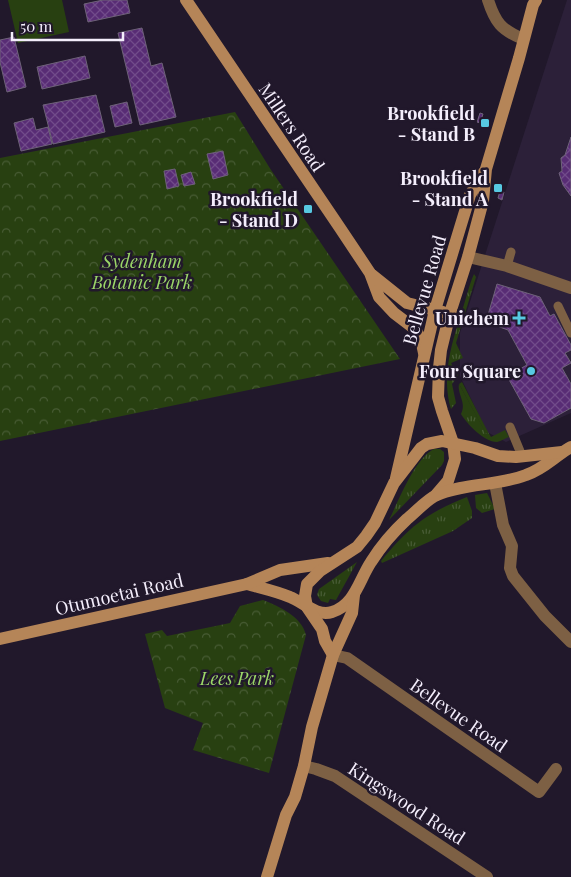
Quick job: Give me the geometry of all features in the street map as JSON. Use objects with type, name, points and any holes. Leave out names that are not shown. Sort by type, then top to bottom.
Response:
[{"type":"main road","name":"Millers Road","points":[[186,0],[370,273],[379,296],[394,313],[415,329]]},
{"type":"main road","name":"Bellevue Road","points":[[436,495],[448,481],[455,459],[453,443],[438,397],[439,368],[450,313],[483,201],[486,169],[536,0]]},
{"type":"main road","name":"Bellevue Road","points":[[394,483],[435,310],[470,195],[486,169]]},
{"type":"main road","name":"Millers Road","points":[[370,273],[407,303],[450,313]]},
{"type":"main road","points":[[424,353],[421,339],[415,329],[431,328],[444,322],[450,313]]},
{"type":"main road","name":"Otumoetai Road","points":[[0,639],[246,584],[280,570],[336,562],[357,547],[366,536],[375,523],[394,483],[421,448],[435,441],[453,443],[498,456],[522,456],[566,450]]},
{"type":"main road","name":"Otumoetai Road","points":[[246,584],[292,597],[307,607],[324,613],[332,612],[354,595],[369,565],[391,535],[436,495],[465,488],[507,482],[528,475],[547,466],[566,450]]},
{"type":"main road","points":[[333,655],[324,641],[322,629],[307,607],[304,596],[307,584],[320,571],[336,562]]},
{"type":"main road","points":[[267,877],[286,815],[295,797],[312,727],[333,655],[352,613],[354,595]]},
{"type":"street","points":[[488,0],[499,26],[512,35],[523,39]]},
{"type":"street","points":[[468,257],[507,266],[571,288]]},
{"type":"street","points":[[495,483],[503,526],[512,546],[510,568],[513,576],[545,616],[571,642]]},
{"type":"street","name":"Bellevue Road","points":[[333,655],[347,658],[539,792],[556,769]]},
{"type":"street","name":"Kingswood Road","points":[[304,766],[316,768],[335,776],[486,877]]},
{"type":"lane","points":[[507,266],[512,252]]},
{"type":"lane","points":[[558,306],[571,333]]},
{"type":"lane","points":[[510,427],[522,456]]},
{"type":"shaded area","points":[[567,0],[571,0],[571,413],[506,442],[487,432],[460,376],[460,333]]},
{"type":"green space","points":[[8,0],[62,0],[69,32],[18,43]]},
{"type":"green space","name":"Sydenham Botanic Park","points":[[235,112],[271,170],[400,359],[0,441],[0,158]]},
{"type":"green space","points":[[474,274],[476,277],[456,343],[463,358],[451,363],[458,376],[452,384],[456,403],[451,409],[447,384],[449,359]]},
{"type":"green space","points":[[462,382],[488,432],[486,434],[459,384]]},
{"type":"green space","points":[[459,384],[486,433],[488,432],[491,437],[505,430],[509,437],[497,442],[492,441],[481,436],[467,423],[461,414],[463,406]]},
{"type":"green space","points":[[434,449],[440,449],[444,452],[442,465],[389,520],[414,470],[420,461]]},
{"type":"green space","points":[[487,493],[495,509],[482,513],[476,508],[475,495]]},
{"type":"green space","points":[[467,497],[472,511],[472,518],[453,531],[382,563],[381,561],[409,530],[440,509]]},
{"type":"green space","points":[[357,562],[336,600],[330,599],[328,603],[321,601],[317,595],[319,589]]},
{"type":"green space","name":"Lees Park","points":[[263,600],[289,613],[300,623],[306,635],[269,773],[193,750],[203,723],[165,708],[145,634],[162,630],[167,636],[230,623],[240,606]]},
{"type":"building","points":[[103,0],[127,0],[130,13],[88,22],[84,4]]},
{"type":"building","points":[[142,28],[151,66],[162,63],[176,117],[140,125],[118,33]]},
{"type":"building","points":[[14,37],[26,87],[7,92],[0,62],[0,40]]},
{"type":"building","points":[[85,56],[90,78],[42,89],[37,67]]},
{"type":"building","points":[[96,95],[105,132],[53,144],[43,105]]},
{"type":"building","points":[[127,102],[132,123],[115,127],[110,106]]},
{"type":"building","points":[[480,113],[483,114],[480,123],[477,122]]},
{"type":"building","points":[[33,118],[36,130],[48,127],[52,144],[21,151],[14,123]]},
{"type":"building","points":[[571,137],[571,196],[563,185],[559,173],[562,171],[561,158],[565,155]]},
{"type":"building","points":[[223,151],[228,175],[213,179],[207,154]]},
{"type":"building","points":[[175,169],[179,186],[167,189],[164,171]]},
{"type":"building","points":[[191,172],[195,184],[184,186],[181,175]]},
{"type":"building","points":[[500,191],[504,192],[502,200],[498,198]]},
{"type":"building","points":[[497,284],[540,297],[550,316],[554,314],[571,345],[571,350],[565,353],[571,363],[562,368],[571,384],[571,408],[544,423],[531,419],[507,376],[527,365],[508,330],[486,322]]},
{"type":"place","name":"Brookfield - Stand B","points":[[485,123]]},
{"type":"place","name":"Brookfield - Stand A","points":[[498,188]]},
{"type":"place","name":"Brookfield - Stand D","points":[[308,209]]},
{"type":"place","name":"Unichem","points":[[519,318]]},
{"type":"place","name":"Four Square","points":[[531,371]]}]
